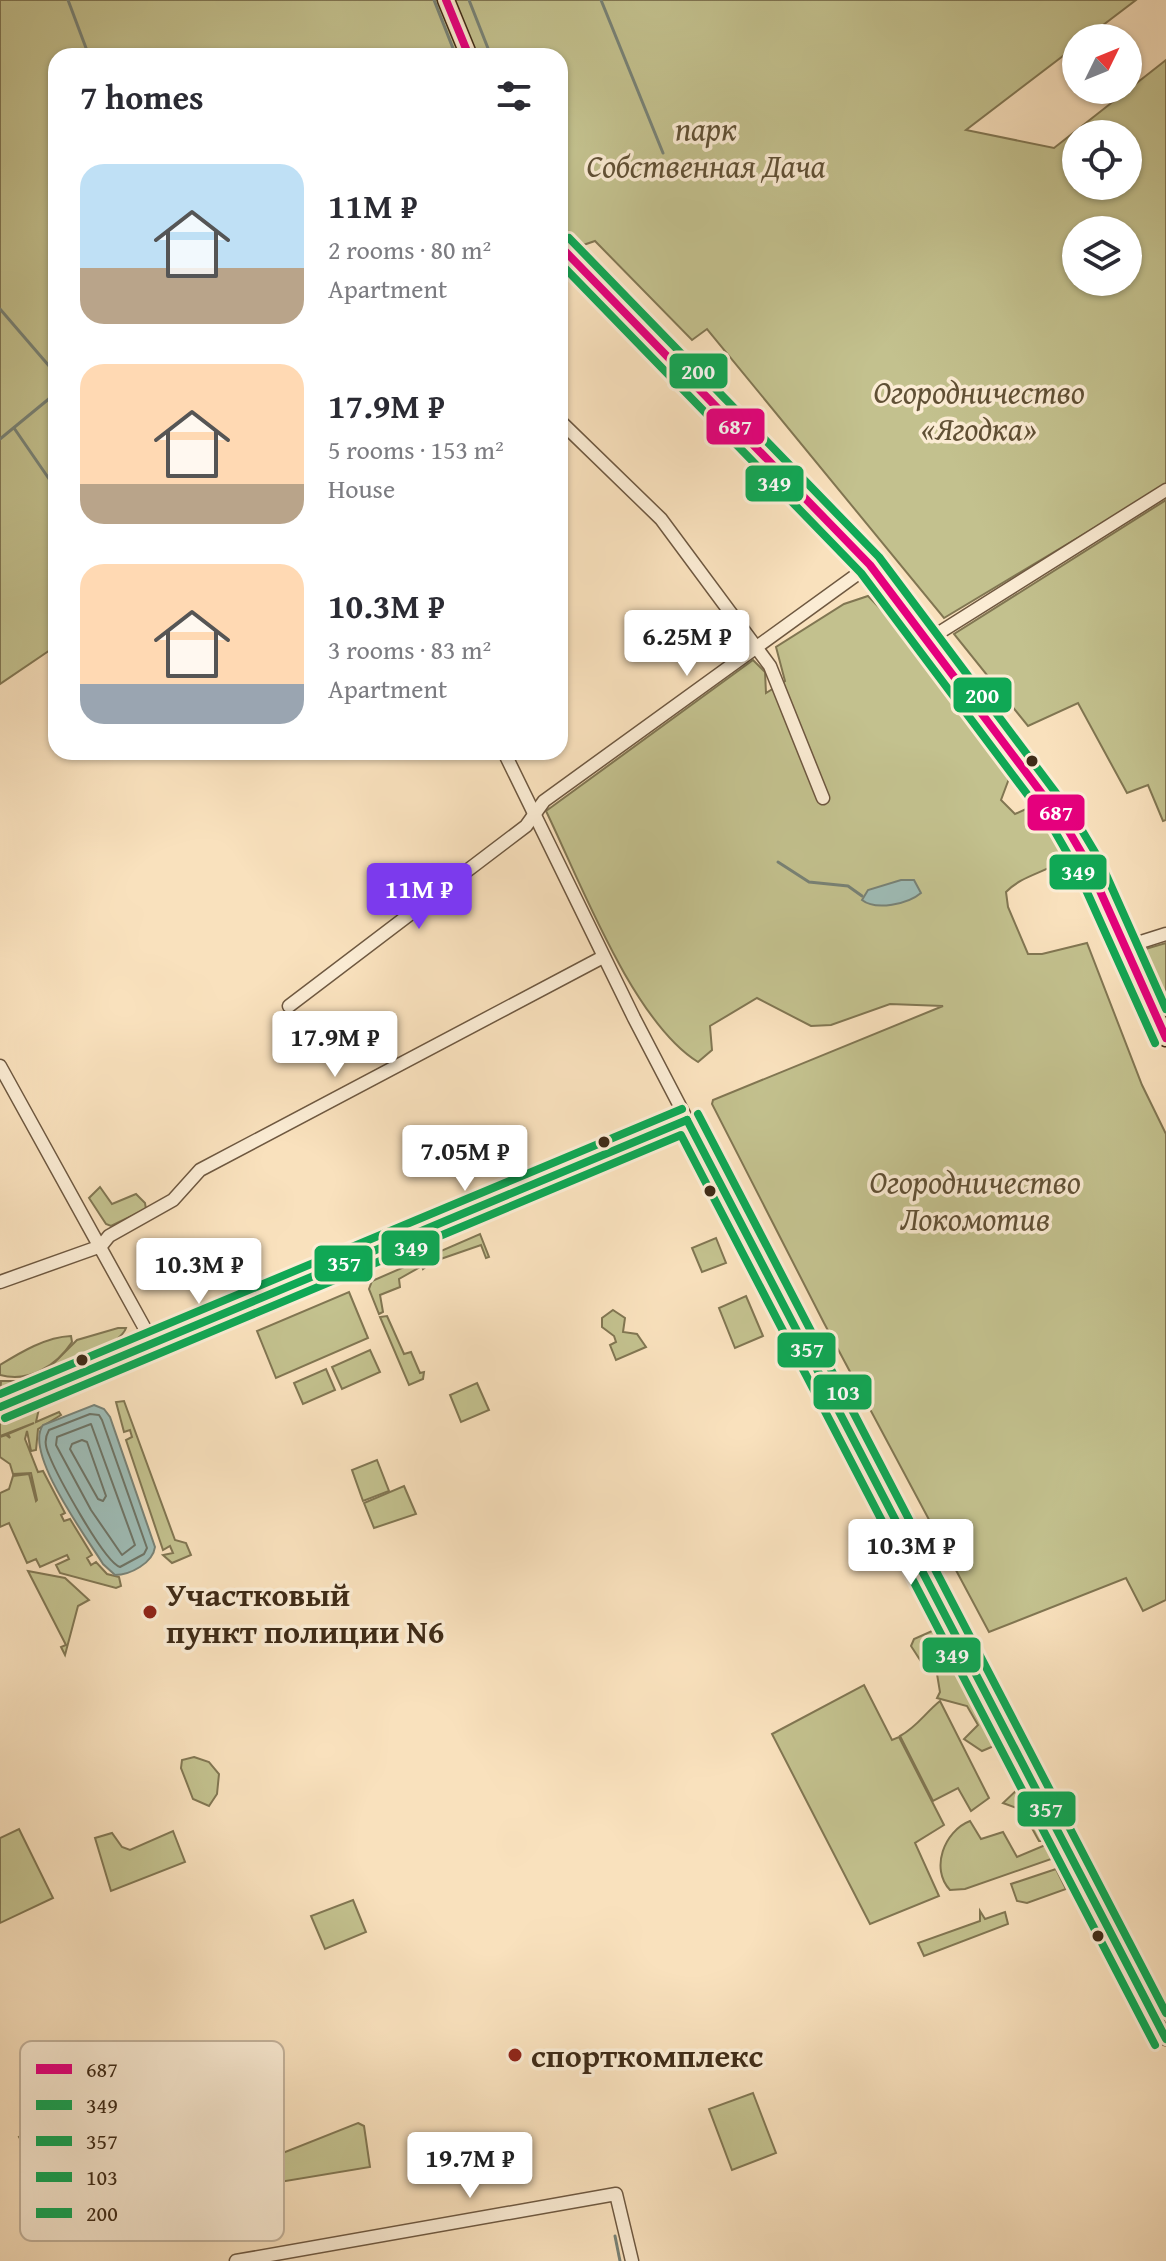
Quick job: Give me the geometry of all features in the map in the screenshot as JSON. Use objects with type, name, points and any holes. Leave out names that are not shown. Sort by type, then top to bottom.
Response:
[{"type":"main road","points":[[446,0],[466,48]]},
{"type":"main road","points":[[568,258],[870,565],[1064,823],[1088,864],[1166,1038]]},
{"type":"street","points":[[568,429],[661,519],[770,666],[823,798]]},
{"type":"street","points":[[926,641],[1166,490]]},
{"type":"street","points":[[289,1006],[517,834],[544,801],[757,650],[870,565]]},
{"type":"street","points":[[508,760],[603,957],[1166,2039]]},
{"type":"street","points":[[1125,947],[1166,934]]},
{"type":"street","points":[[0,1282],[101,1246],[109,1236],[173,1200],[200,1170],[603,957]]},
{"type":"street","points":[[0,1066],[154,1345]]},
{"type":"street","points":[[0,1407],[687,1120]]},
{"type":"street","points":[[236,2261],[616,2194],[632,2261]]},
{"type":"green space","points":[[0,0],[1136,0],[1104,24],[1062,24],[1062,57],[966,130],[1054,148],[1062,142],[1062,200],[1142,200],[1142,120],[1090,120],[1110,104],[1142,104],[1142,79],[1166,60],[1166,485],[944,618],[707,329],[692,340],[595,241],[568,250],[568,48],[48,48],[48,651],[0,684]]},
{"type":"green space","points":[[1166,500],[1166,820],[1163,821],[1148,785],[1127,793],[1078,703],[1028,726],[954,634]]},
{"type":"green space","name":"Огородничество Локомотив","points":[[868,596],[913,642],[1010,776],[1001,800],[1015,814],[1037,804],[1072,852],[1057,864],[1021,881],[1006,892],[1008,907],[1028,954],[1042,954],[1087,943],[1142,1085],[1166,1134],[1166,1600],[1143,1611],[1126,1578],[989,1632],[824,1323],[712,1104],[713,1100],[943,1006],[890,1004],[831,1025],[811,1026],[757,998],[710,1026],[712,1050],[698,1062],[674,1043],[630,983],[610,948],[546,811],[753,660],[765,672],[766,693],[785,681],[776,647],[844,604]]},
{"type":"green space","points":[[1166,943],[1166,1004],[1142,950]]},
{"type":"green space","points":[[591,1149],[572,1161],[176,1329],[172,1320],[529,1169]]},
{"type":"green space","points":[[100,1187],[112,1204],[136,1194],[145,1203],[146,1209],[111,1226],[106,1224],[89,1198]]},
{"type":"green space","points":[[472,1221],[475,1225],[370,1271],[361,1268]]},
{"type":"green space","points":[[480,1234],[489,1257],[486,1258],[481,1245],[432,1262],[423,1269],[422,1266],[399,1279],[400,1287],[380,1295],[383,1312],[379,1314],[369,1289],[372,1281]]},
{"type":"green space","points":[[716,1238],[726,1263],[702,1272],[692,1248]]},
{"type":"green space","points":[[349,1292],[368,1338],[276,1378],[257,1331]]},
{"type":"green space","points":[[746,1296],[763,1336],[735,1348],[719,1308]]},
{"type":"green space","points":[[613,1310],[625,1318],[623,1332],[637,1334],[646,1347],[616,1360],[610,1345],[616,1342],[614,1336],[602,1327],[602,1318]]},
{"type":"green space","points":[[387,1316],[404,1354],[411,1352],[420,1373],[424,1372],[423,1379],[409,1385],[380,1317]]},
{"type":"green space","points":[[126,1328],[120,1337],[90,1356],[0,1397],[1,1381],[21,1381],[45,1372],[77,1340]]},
{"type":"green space","points":[[71,1336],[72,1342],[66,1351],[41,1370],[21,1377],[0,1375],[0,1365],[16,1355],[43,1342]]},
{"type":"green space","points":[[370,1350],[380,1372],[342,1389],[332,1367]]},
{"type":"green space","points":[[326,1369],[335,1390],[303,1404],[294,1383]]},
{"type":"green space","points":[[477,1383],[489,1410],[461,1422],[450,1395]]},
{"type":"green space","points":[[124,1401],[175,1540],[186,1543],[191,1555],[172,1563],[163,1555],[173,1553],[170,1546],[163,1550],[126,1440],[132,1437],[130,1430],[124,1432],[116,1402]]},
{"type":"green space","points":[[40,1404],[36,1422],[59,1412],[61,1415],[38,1429],[36,1450],[31,1451],[27,1431],[25,1439],[38,1472],[43,1471],[65,1513],[61,1515],[64,1521],[70,1519],[92,1555],[87,1558],[91,1565],[96,1562],[107,1574],[119,1577],[121,1586],[116,1588],[60,1573],[56,1565],[69,1559],[67,1555],[40,1567],[36,1559],[27,1563],[9,1523],[0,1527],[0,1493],[9,1489],[13,1476],[29,1474],[37,1500],[31,1473],[13,1474],[10,1464],[0,1457],[0,1437],[6,1435],[10,1438],[8,1434],[34,1423],[0,1436],[0,1418]]},
{"type":"green space","points":[[377,1460],[389,1491],[363,1501],[352,1470]]},
{"type":"green space","points":[[404,1486],[416,1514],[374,1528],[364,1503]]},
{"type":"green space","points":[[28,1571],[65,1578],[89,1600],[78,1606],[65,1655],[61,1647],[66,1645]]},
{"type":"green space","points":[[941,1627],[961,1659],[962,1681],[977,1691],[1002,1737],[1001,1743],[982,1751],[964,1739],[978,1725],[967,1706],[937,1698],[940,1692],[937,1674],[947,1663],[942,1660],[924,1666],[911,1646],[914,1639]]},
{"type":"green space","points":[[864,1685],[892,1740],[899,1737],[944,1825],[915,1843],[939,1896],[870,1924],[772,1734]]},
{"type":"green space","points":[[940,1701],[989,1798],[971,1811],[958,1788],[933,1801],[900,1736]]},
{"type":"green space","points":[[194,1757],[209,1762],[219,1774],[217,1794],[209,1806],[193,1799],[181,1768],[182,1760]]},
{"type":"green space","points":[[1020,1787],[1027,1789],[1050,1836],[1047,1841],[1039,1841],[1022,1810],[1003,1803]]},
{"type":"green space","points":[[970,1821],[981,1839],[1003,1832],[1017,1857],[1050,1843],[1057,1857],[965,1889],[950,1890],[941,1872],[943,1851],[953,1833]]},
{"type":"green space","points":[[19,1829],[53,1898],[0,1923],[0,1838]]},
{"type":"green space","points":[[173,1831],[185,1862],[111,1891],[95,1838],[112,1833],[122,1847],[130,1850]]},
{"type":"green space","points":[[1056,1869],[1066,1889],[1027,1903],[1017,1901],[1011,1884]]},
{"type":"green space","points":[[353,1900],[366,1932],[325,1949],[311,1916]]},
{"type":"green space","points":[[980,1911],[985,1919],[1005,1912],[1008,1924],[924,1956],[918,1943],[980,1921]]},
{"type":"green space","points":[[753,2093],[776,2153],[732,2170],[709,2109]]},
{"type":"green space","points":[[358,2123],[364,2126],[370,2167],[284,2181],[284,2152]]},
{"type":"water","points":[[901,880],[914,880],[921,893],[892,905],[875,905],[862,900],[868,890]]},
{"type":"water","points":[[94,1405],[104,1409],[110,1417],[155,1547],[145,1563],[134,1570],[115,1575],[103,1564],[60,1495],[49,1474],[39,1438],[43,1425]]},
{"type":"waterway","points":[[68,0],[86,48]]},
{"type":"waterway","points":[[434,0],[453,48]]},
{"type":"waterway","points":[[469,0],[488,48]]},
{"type":"waterway","points":[[601,0],[663,153]]},
{"type":"waterway","points":[[568,273],[699,404]]},
{"type":"waterway","points":[[0,309],[48,365]]},
{"type":"waterway","points":[[0,439],[48,400]]},
{"type":"waterway","points":[[14,428],[48,477]]},
{"type":"waterway","points":[[778,862],[809,882],[848,886],[862,896]]},
{"type":"waterway","points":[[615,2236],[620,2261]]},
{"type":"transit line","name":"687","points":[[446,0],[466,48]]},
{"type":"transit line","name":"200","points":[[569,238],[879,557],[1074,817],[1099,859],[1166,1009]]},
{"type":"transit line","name":"687","points":[[568,254],[870,565],[1064,823],[1088,864],[1166,1038]]},
{"type":"transit line","name":"349","points":[[568,271],[861,573],[1054,830],[1077,870],[1155,1043]]},
{"type":"transit line","name":"103","points":[[0,1394],[682,1109]]},
{"type":"transit line","name":"103","points":[[698,1114],[1166,2013]]},
{"type":"transit line","name":"357","points":[[687,1120],[1166,2039]]},
{"type":"transit line","name":"357","points":[[0,1407],[687,1120]]},
{"type":"transit line","name":"349","points":[[5,1418],[681,1135],[1155,2045]]},
{"type":"place","name":"Участковый пункт полиции N6","points":[[150,1612]]},
{"type":"place","name":"спорткомплекс","points":[[515,2055]]},
{"type":"park label","name":"парк Собственная Дача","points":[[706,146]]},
{"type":"park label","name":"Огородничество «Ягодка»","points":[[979,410]]}]
